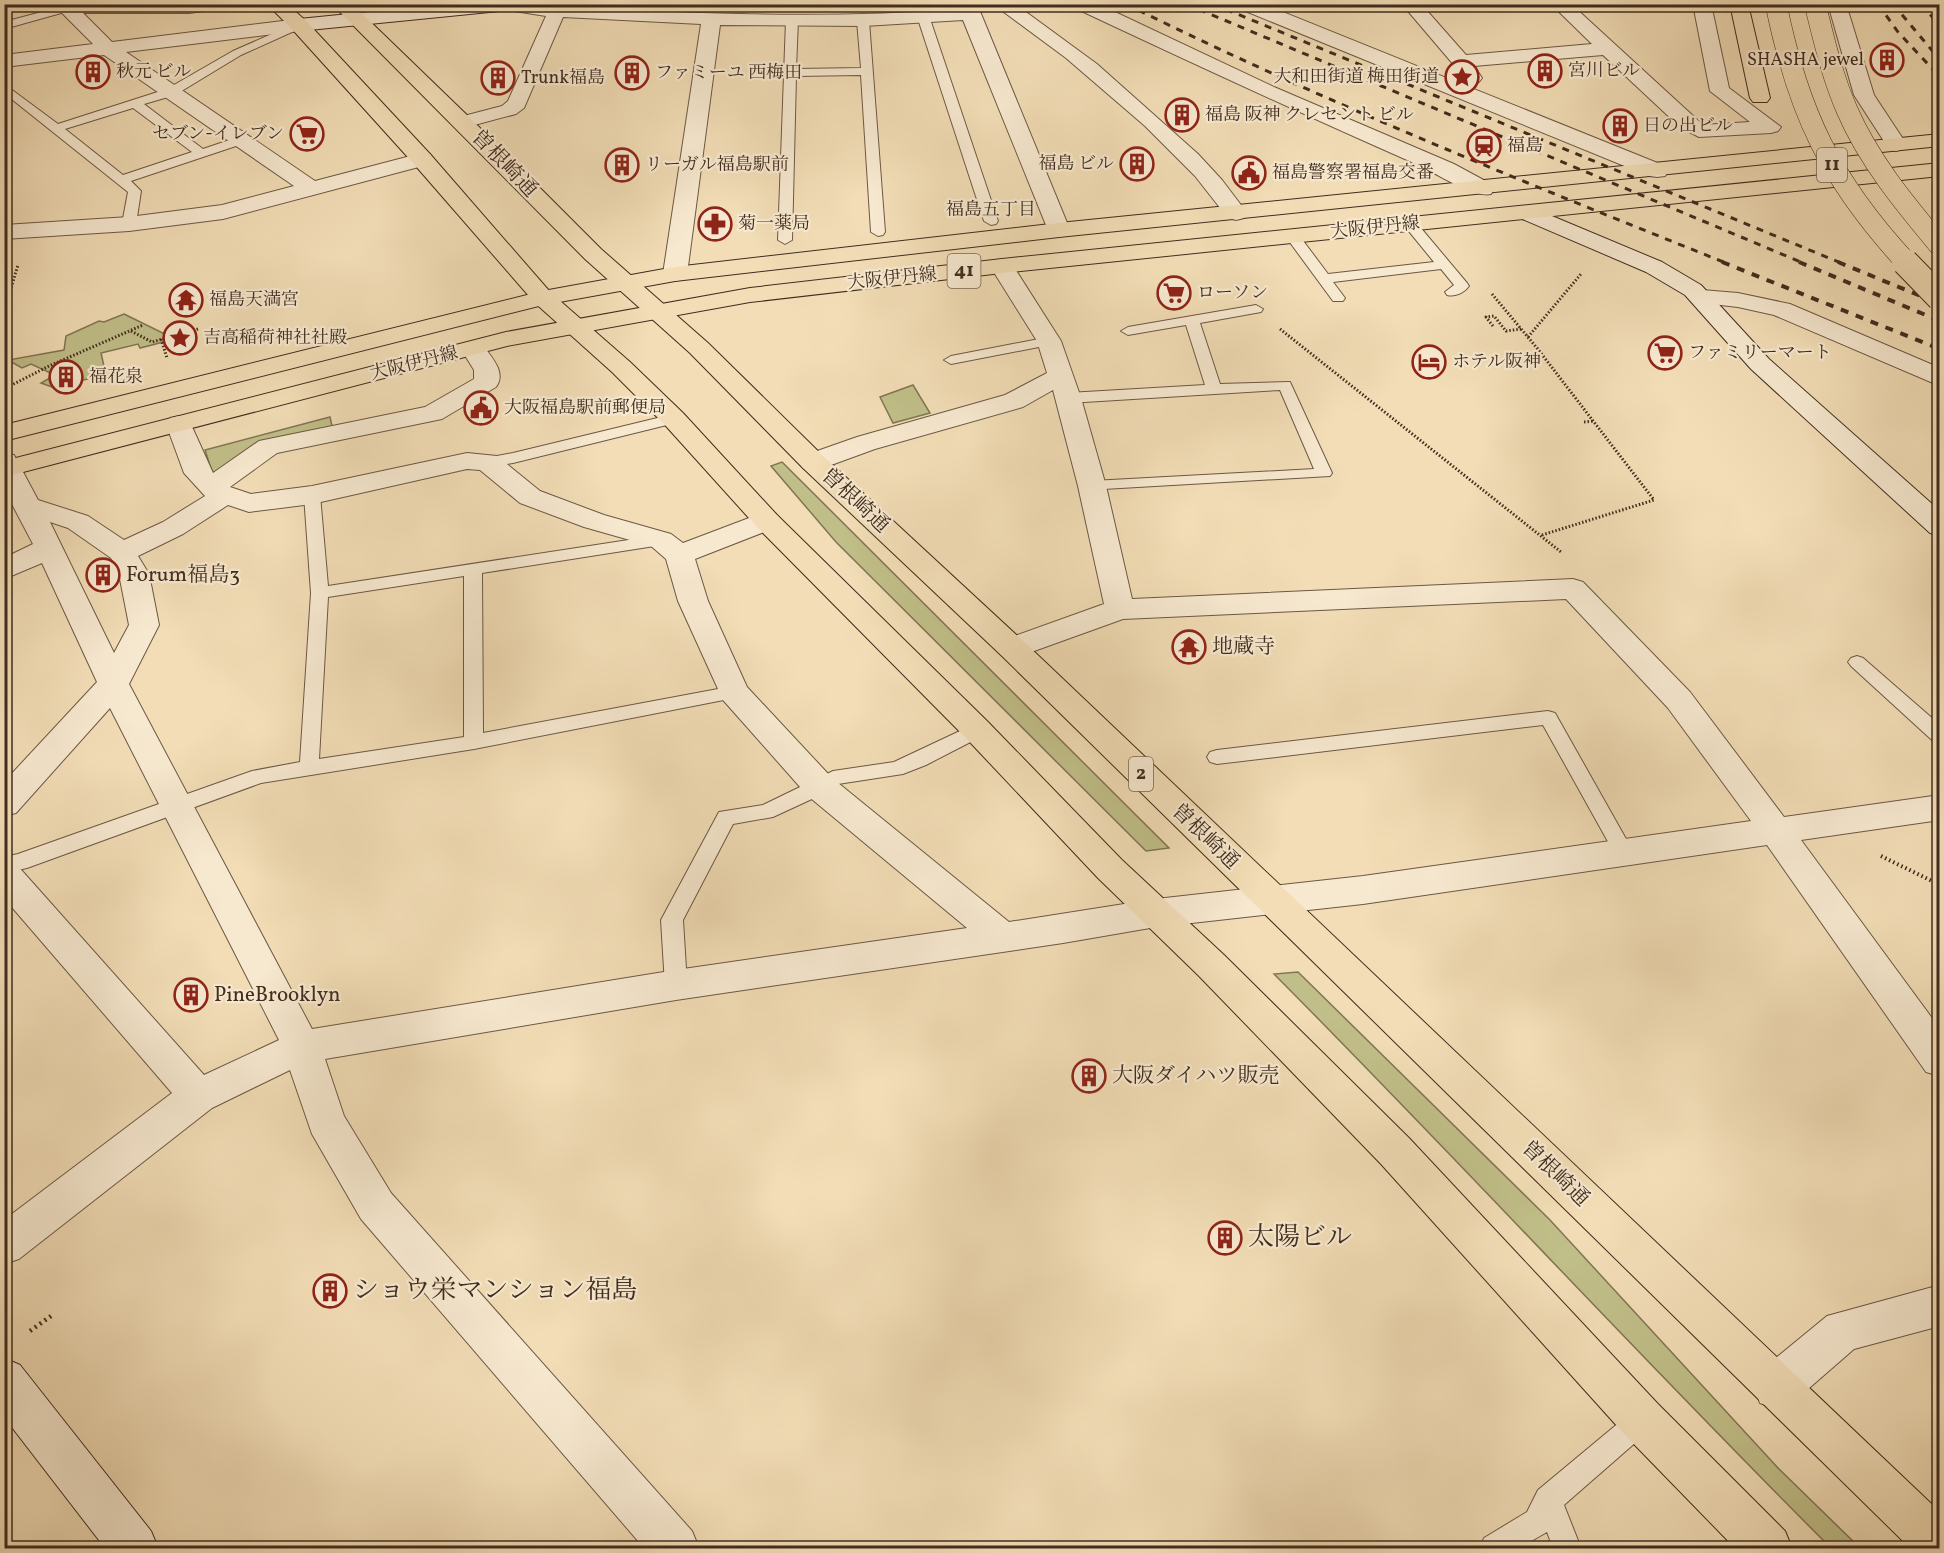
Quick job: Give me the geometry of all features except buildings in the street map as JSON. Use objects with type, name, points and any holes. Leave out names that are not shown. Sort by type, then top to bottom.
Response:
[{"type":"main road","points":[[1739,4],[1760,98]]},
{"type":"main road","name":"11","points":[[1776,4],[1790,68],[1804,108],[1827,157],[1858,206],[1901,258],[1940,298]]},
{"type":"main road","name":"11","points":[[1815,4],[1833,71],[1848,111],[1874,160],[1906,206],[1940,246]]},
{"type":"main road","name":"曽根崎通","points":[[350,11],[623,283],[699,348],[813,462],[1012,648],[1271,901],[1940,1545]]},
{"type":"main road","points":[[287,15],[422,159],[543,298],[674,419],[767,521],[977,730],[1101,860],[1395,1151],[1642,1420],[1768,1548]]},
{"type":"main road","name":"大阪伊丹線","points":[[4,433],[543,298],[675,274],[1059,230],[1483,189],[1940,140]]},
{"type":"main road","name":"大阪伊丹線","points":[[6,466],[179,424],[506,339],[750,295],[1002,266],[1940,169]]},
{"type":"street","points":[[32,5],[68,8],[144,5],[200,8],[217,4]]},
{"type":"street","points":[[4,61],[106,47],[287,15],[350,11],[509,4],[556,13],[711,19],[863,21],[924,19],[969,9],[1059,230]]},
{"type":"street","points":[[1002,4],[1064,47],[1121,94],[1190,156],[1236,213]]},
{"type":"street","points":[[1082,4],[1267,91],[1446,169],[1483,189]]},
{"type":"street","points":[[1245,4],[1657,171]]},
{"type":"street","points":[[1411,4],[1461,61],[1485,100]]},
{"type":"street","points":[[1560,4],[1698,131],[1771,127]]},
{"type":"street","points":[[1702,4],[1720,91],[1771,127]]},
{"type":"street","points":[[1837,4],[1864,95],[1896,144]]},
{"type":"street","points":[[68,8],[106,47],[311,188]]},
{"type":"street","points":[[463,122],[509,110],[517,104],[556,13]]},
{"type":"street","points":[[675,274],[711,19]]},
{"type":"street","points":[[1461,61],[1608,49]]},
{"type":"street","points":[[1760,98],[1771,127],[1791,156]]},
{"type":"street","points":[[4,232],[129,224],[223,212],[422,159]]},
{"type":"street","points":[[1528,213],[1654,267],[1685,284],[1702,297],[1754,358],[1940,527]]},
{"type":"street","points":[[1002,266],[1049,341],[1092,486],[1120,609]]},
{"type":"street","points":[[1702,297],[1738,300],[1781,309],[1940,378]]},
{"type":"street","points":[[122,552],[173,528],[218,491],[242,464],[268,447],[433,413],[487,382],[487,370],[473,349]]},
{"type":"street","points":[[813,462],[866,443],[1064,387]]},
{"type":"street","points":[[179,424],[198,473],[218,491],[249,503],[312,495],[467,461],[487,462],[530,497],[670,547],[767,521]]},
{"type":"street","points":[[6,466],[49,548],[113,684],[302,1047],[326,1122],[376,1206],[675,1548]]},
{"type":"street","points":[[4,804],[113,684],[144,625],[134,574],[122,552],[78,522],[27,506]]},
{"type":"street","points":[[670,547],[734,692],[820,787],[1002,937]]},
{"type":"street","points":[[4,570],[49,548]]},
{"type":"street","points":[[1012,648],[1120,609],[1573,589],[1679,700],[1778,832],[1940,1060]]},
{"type":"street","points":[[4,1245],[198,1096],[302,1047],[676,985],[1155,912],[1363,890],[1940,807]]},
{"type":"street","points":[[4,874],[198,1096]]},
{"type":"street","points":[[1776,1386],[1842,1331],[1940,1305]]},
{"type":"street","points":[[4,1380],[134,1548]]},
{"type":"lane","points":[[4,26],[68,8]]},
{"type":"lane","points":[[56,128],[171,92],[237,53],[287,15]]},
{"type":"lane","points":[[924,19],[991,221]]},
{"type":"lane","points":[[785,240],[792,20]]},
{"type":"lane","points":[[863,21],[878,232]]},
{"type":"lane","points":[[790,73],[866,71]]},
{"type":"lane","points":[[4,87],[135,191],[129,224]]},
{"type":"lane","points":[[135,103],[201,153]]},
{"type":"lane","points":[[122,180],[241,140]]},
{"type":"lane","points":[[1410,225],[1462,286],[1452,292]]},
{"type":"lane","points":[[1293,237],[1338,298]]},
{"type":"lane","points":[[1322,279],[1443,265]]},
{"type":"lane","points":[[1128,331],[1256,309]]},
{"type":"lane","points":[[1192,320],[1214,389]]},
{"type":"lane","points":[[951,360],[1049,341]]},
{"type":"lane","points":[[1064,387],[1214,389],[1285,385],[1324,473],[1092,486]]},
{"type":"lane","points":[[487,462],[593,440],[674,419]]},
{"type":"lane","points":[[309,769],[320,593],[312,495]]},
{"type":"lane","points":[[320,593],[473,570],[670,547]]},
{"type":"lane","points":[[473,570],[474,742]]},
{"type":"lane","points":[[1857,662],[1940,736]]},
{"type":"lane","points":[[4,865],[20,862],[259,776],[474,742],[734,692]]},
{"type":"lane","points":[[1217,757],[1548,718],[1623,851]]},
{"type":"lane","points":[[676,985],[672,921],[726,817],[766,812],[820,787],[833,778],[896,770],[977,730]]},
{"type":"lane","points":[[1494,1548],[1537,1522],[1548,1500],[1642,1420]]},
{"type":"lane","points":[[1548,1500],[1567,1548]]},
{"type":"path","points":[[4,310],[31,230]]},
{"type":"path","points":[[1528,337],[1584,270]]},
{"type":"path","points":[[1493,326],[1486,317],[1494,316],[1506,331],[1521,329]]},
{"type":"path","points":[[4,389],[49,366],[143,325]]},
{"type":"path","points":[[130,331],[152,342],[198,329]]},
{"type":"path","points":[[161,339],[168,359]]},
{"type":"path","points":[[1537,348],[1654,500],[1542,535]]},
{"type":"path","points":[[1584,422],[1594,421]]},
{"type":"path","points":[[30,1331],[51,1316]]},
{"type":"shaded area","points":[[124,314],[175,339],[140,348],[138,344],[101,353],[106,375],[52,387],[41,383],[55,375],[31,364],[22,368],[8,360],[64,350],[66,336],[99,321],[104,322]]},
{"type":"shaded area","points":[[913,385],[930,413],[893,423],[880,397]]},
{"type":"shaded area","points":[[330,417],[332,426],[213,475],[205,450]]},
{"type":"shaded area","points":[[782,462],[1169,848],[1146,851],[836,542],[771,466]]},
{"type":"shaded area","points":[[1298,972],[1550,1220],[1778,1468],[1860,1548],[1831,1548],[1274,974]]},
{"type":"railway","points":[[1126,4],[1199,40],[1348,107],[1726,263]]},
{"type":"railway","points":[[1186,4],[1803,263]]},
{"type":"railway","points":[[1213,4],[1841,263]]},
{"type":"railway","points":[[1878,4],[1898,32],[1940,77]]},
{"type":"railway","points":[[1893,4],[1940,60]]},
{"type":"railway","points":[[1921,4],[1940,26]]},
{"type":"railway","points":[[1936,4],[1940,9]]},
{"type":"railway","points":[[1722,262],[1940,349]]},
{"type":"railway","points":[[1799,262],[1940,321]]},
{"type":"railway","points":[[1838,262],[1940,304]]},
{"type":"place","name":"SHASHA jewel","points":[[1887,60]]},
{"type":"place","name":"宮川ビル","points":[[1545,71]]},
{"type":"place","name":"秋元 ビル","points":[[93,72]]},
{"type":"place","name":"ファミーユ 西梅田","points":[[632,73]]},
{"type":"place","name":"大和田街道 梅田街道","points":[[1462,77]]},
{"type":"place","name":"Trunk福島","points":[[498,78]]},
{"type":"place","name":"福島 阪神 クレセント ビル","points":[[1182,115]]},
{"type":"place","name":"日の出ビル","points":[[1620,126]]},
{"type":"place","name":"セブン-イレブン","points":[[307,134]]},
{"type":"place","name":"福島","points":[[1484,146]]},
{"type":"place","name":"福島 ビル","points":[[1137,164]]},
{"type":"place","name":"リーガル福島駅前","points":[[622,165]]},
{"type":"place","name":"福島警察署福島交番","points":[[1249,173]]},
{"type":"place","name":"菊一薬局","points":[[715,224]]},
{"type":"place","name":"ローソン","points":[[1174,293]]},
{"type":"place","name":"福島天満宮","points":[[186,300]]},
{"type":"place","name":"吉高稲荷神社社殿","points":[[180,338]]},
{"type":"place","name":"ファミリーマート","points":[[1665,353]]},
{"type":"place","name":"ホテル阪神","points":[[1429,362]]},
{"type":"place","name":"福花泉","points":[[66,377]]},
{"type":"place","name":"大阪福島駅前郵便局","points":[[481,408]]},
{"type":"place","name":"Forum福島3","points":[[103,575]]},
{"type":"place","name":"地蔵寺","points":[[1189,647]]},
{"type":"place","name":"PineBrooklyn","points":[[191,995]]},
{"type":"place","name":"大阪ダイハツ販売","points":[[1089,1076]]},
{"type":"place","name":"太陽ビル","points":[[1225,1238]]},
{"type":"place","name":"ショウ栄マンション福島","points":[[330,1291]]},
{"type":"district","name":"福島五丁目","points":[[991,210]]}]
